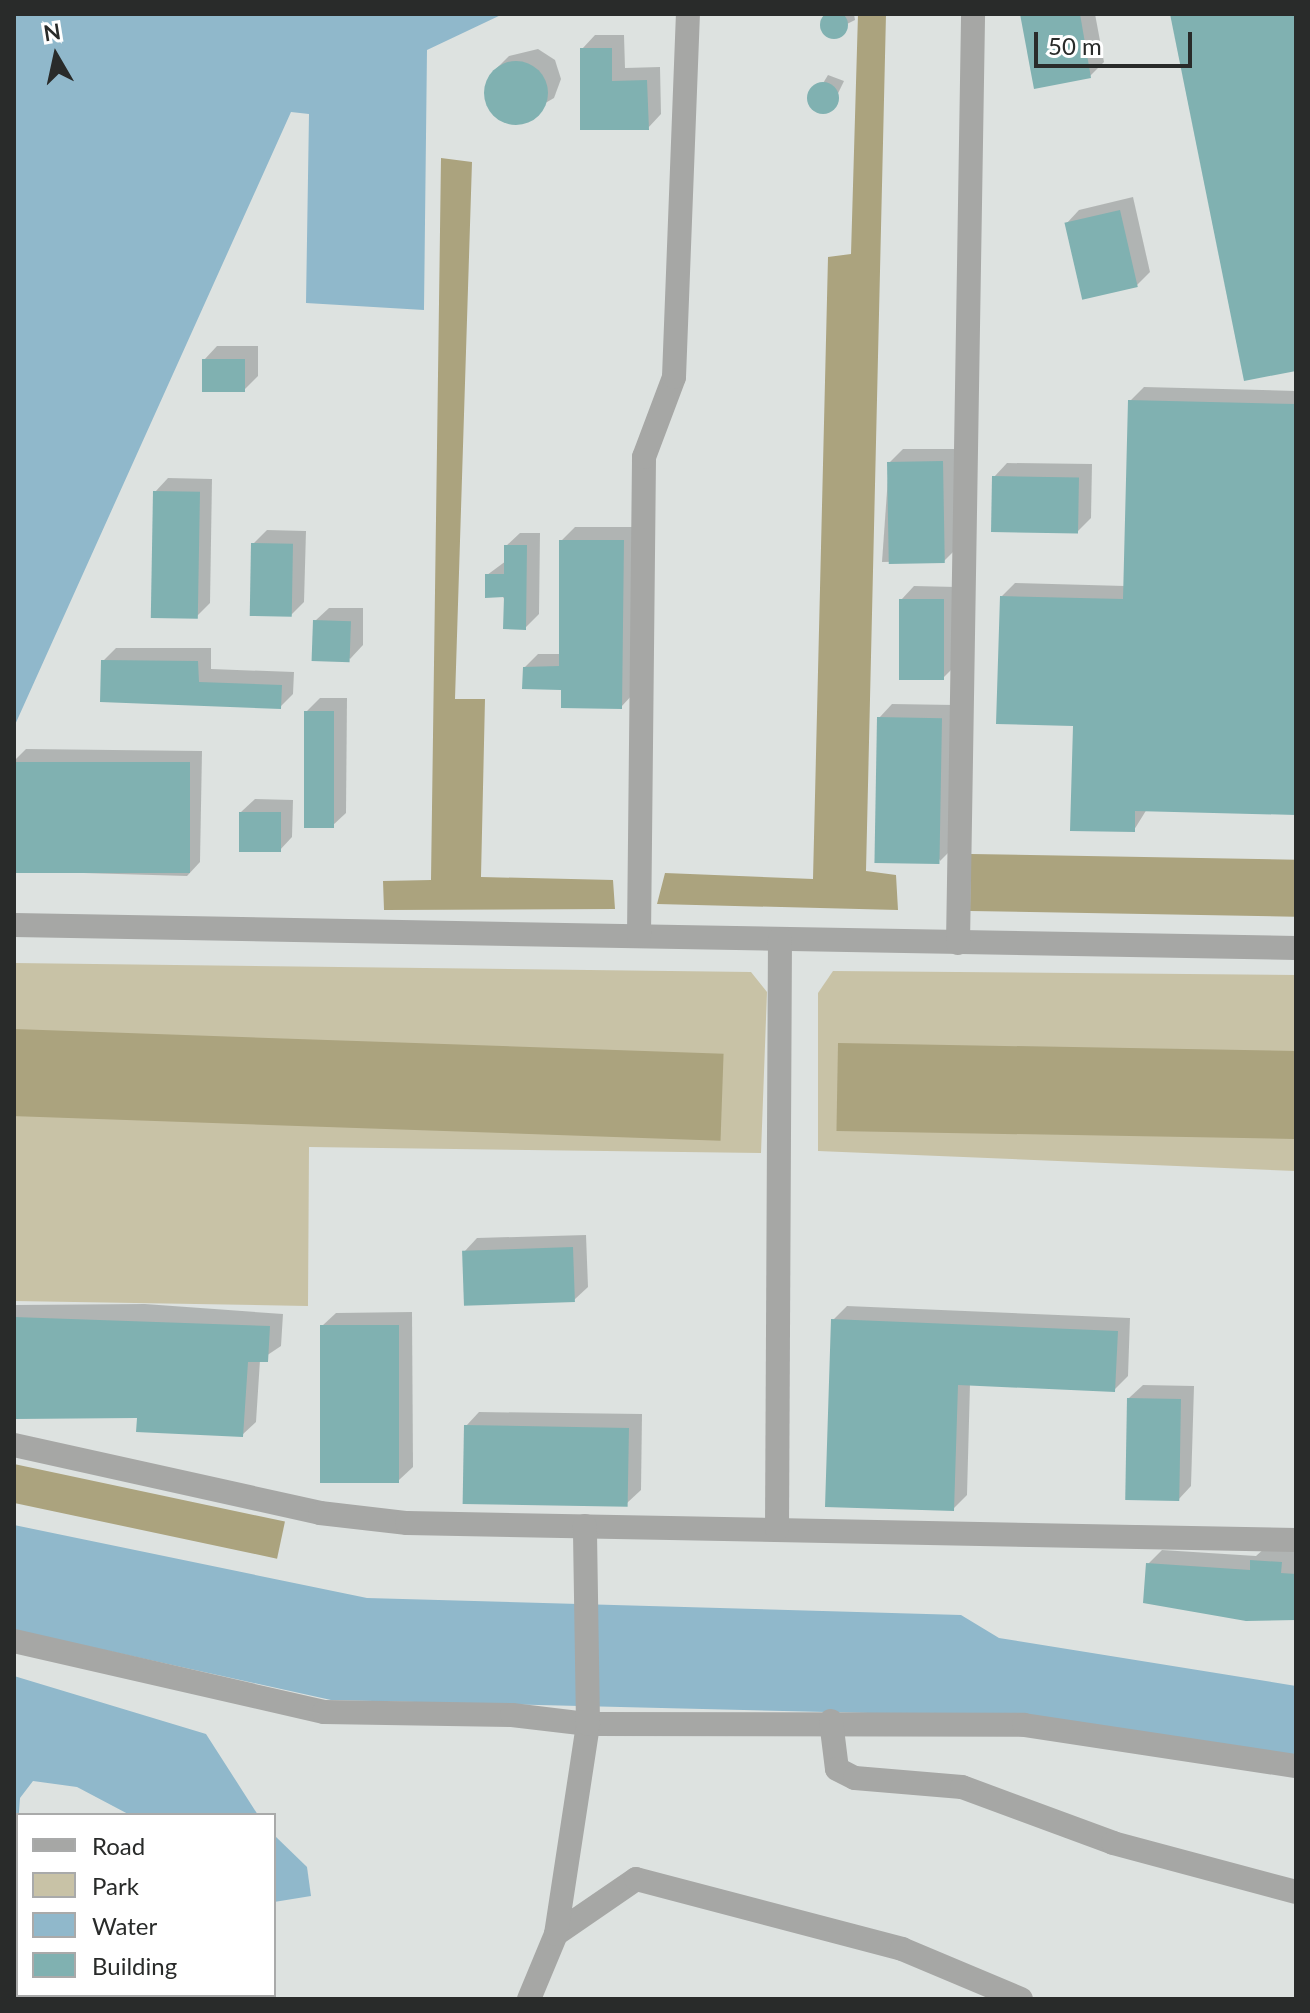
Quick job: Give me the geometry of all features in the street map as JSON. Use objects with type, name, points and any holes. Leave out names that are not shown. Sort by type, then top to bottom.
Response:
[{"type":"street","points":[[639,936],[644,457],[674,377],[688,14]]},
{"type":"street","points":[[958,943],[973,14]]},
{"type":"street","points":[[14,925],[1296,948]]},
{"type":"street","points":[[777,1529],[780,939]]},
{"type":"street","points":[[14,1445],[320,1513],[585,1526],[1296,1540]]},
{"type":"street","points":[[529,1999],[556,1934],[588,1724],[585,1526]]},
{"type":"street","points":[[14,1641],[324,1712],[512,1715],[588,1724],[831,1721],[1024,1725],[1296,1766]]},
{"type":"street","points":[[831,1721],[837,1769],[855,1778],[962,1787],[1088,1836],[1296,1892]]},
{"type":"street","points":[[556,1934],[636,1879],[902,1949],[1021,1999]]},
{"type":"green space","points":[[14,963],[751,972],[767,992],[761,1153],[309,1147],[308,1306],[14,1301]]},
{"type":"green space","points":[[833,971],[1296,975],[1296,1171],[818,1151],[818,993]]},
{"type":"shaded area","points":[[858,14],[886,14],[866,871],[896,875],[898,910],[657,904],[665,873],[813,879],[828,257],[851,254]]},
{"type":"shaded area","points":[[441,158],[472,162],[455,699],[485,699],[481,877],[613,880],[615,909],[384,910],[383,881],[431,880]]},
{"type":"shaded area","points":[[971,854],[1296,860],[1295,917],[970,911]]},
{"type":"shaded area","points":[[14,1029],[724,1054],[721,1141],[14,1116]]},
{"type":"shaded area","points":[[838,1043],[1296,1051],[1294,1139],[836,1131]]},
{"type":"shaded area","points":[[14,1464],[285,1522],[277,1559],[14,1503]]},
{"type":"water","points":[[14,14],[503,14],[427,50],[424,310],[306,303],[309,114],[291,112],[14,727]]},
{"type":"water","points":[[14,1525],[367,1598],[961,1615],[999,1638],[1296,1686],[1296,1755],[1037,1717],[331,1700],[14,1630]]},
{"type":"water","points":[[14,1676],[206,1734],[257,1813],[126,1813],[77,1787],[33,1781],[20,1798],[19,1813],[16,1813],[14,1878]]},
{"type":"water","points":[[276,1837],[307,1867],[311,1896],[276,1902]]},
{"type":"building","points":[[834,11],[844,15],[848,25],[844,35],[834,39],[824,35],[820,25],[824,15]]},
{"type":"building","points":[[1020,14],[1080,14],[1091,78],[1034,89]]},
{"type":"building","points":[[1170,14],[1296,14],[1296,371],[1244,381]]},
{"type":"building","points":[[580,48],[612,48],[612,81],[647,80],[649,130],[580,130]]},
{"type":"building","points":[[510,61],[522,61],[539,70],[546,81],[546,105],[539,116],[522,125],[510,125],[498,120],[489,111],[484,99],[484,87],[489,75],[498,66]]},
{"type":"building","points":[[823,82],[834,87],[839,98],[834,109],[823,114],[812,109],[807,98],[812,87]]},
{"type":"building","points":[[1120,210],[1138,287],[1082,300],[1064,223]]},
{"type":"building","points":[[202,359],[245,359],[245,392],[202,392]]},
{"type":"building","points":[[1128,400],[1296,404],[1296,815],[1135,811],[1135,832],[1070,831],[1073,726],[996,724],[1000,596],[1123,599]]},
{"type":"building","points":[[943,461],[945,563],[889,564],[887,462]]},
{"type":"building","points":[[992,476],[1079,478],[1078,534],[991,532]]},
{"type":"building","points":[[153,491],[200,492],[198,619],[151,618]]},
{"type":"building","points":[[559,540],[624,540],[622,709],[561,708],[561,690],[522,689],[523,667],[559,666]]},
{"type":"building","points":[[251,543],[293,544],[292,617],[250,616]]},
{"type":"building","points":[[504,545],[527,545],[526,630],[503,629],[504,597],[485,598],[485,574],[504,574]]},
{"type":"building","points":[[899,599],[944,599],[944,680],[899,680]]},
{"type":"building","points":[[313,620],[351,621],[350,662],[312,661]]},
{"type":"building","points":[[101,660],[198,661],[199,682],[282,685],[281,709],[100,702]]},
{"type":"building","points":[[304,711],[334,711],[334,828],[304,828]]},
{"type":"building","points":[[877,717],[942,718],[939,864],[874,863]]},
{"type":"building","points":[[14,762],[190,762],[190,873],[14,873]]},
{"type":"building","points":[[239,812],[281,812],[281,852],[239,852]]},
{"type":"building","points":[[573,1247],[575,1302],[464,1306],[462,1251]]},
{"type":"building","points":[[14,1317],[270,1326],[268,1362],[248,1362],[243,1437],[136,1432],[137,1418],[14,1419]]},
{"type":"building","points":[[831,1319],[1118,1331],[1115,1392],[958,1385],[954,1511],[825,1507]]},
{"type":"building","points":[[320,1325],[399,1325],[399,1483],[320,1483]]},
{"type":"building","points":[[1127,1398],[1181,1399],[1179,1501],[1125,1500]]},
{"type":"building","points":[[464,1425],[629,1428],[628,1507],[463,1504]]},
{"type":"building","points":[[1250,1560],[1282,1562],[1281,1573],[1296,1574],[1296,1620],[1246,1621],[1143,1603],[1146,1563],[1250,1570]]}]
